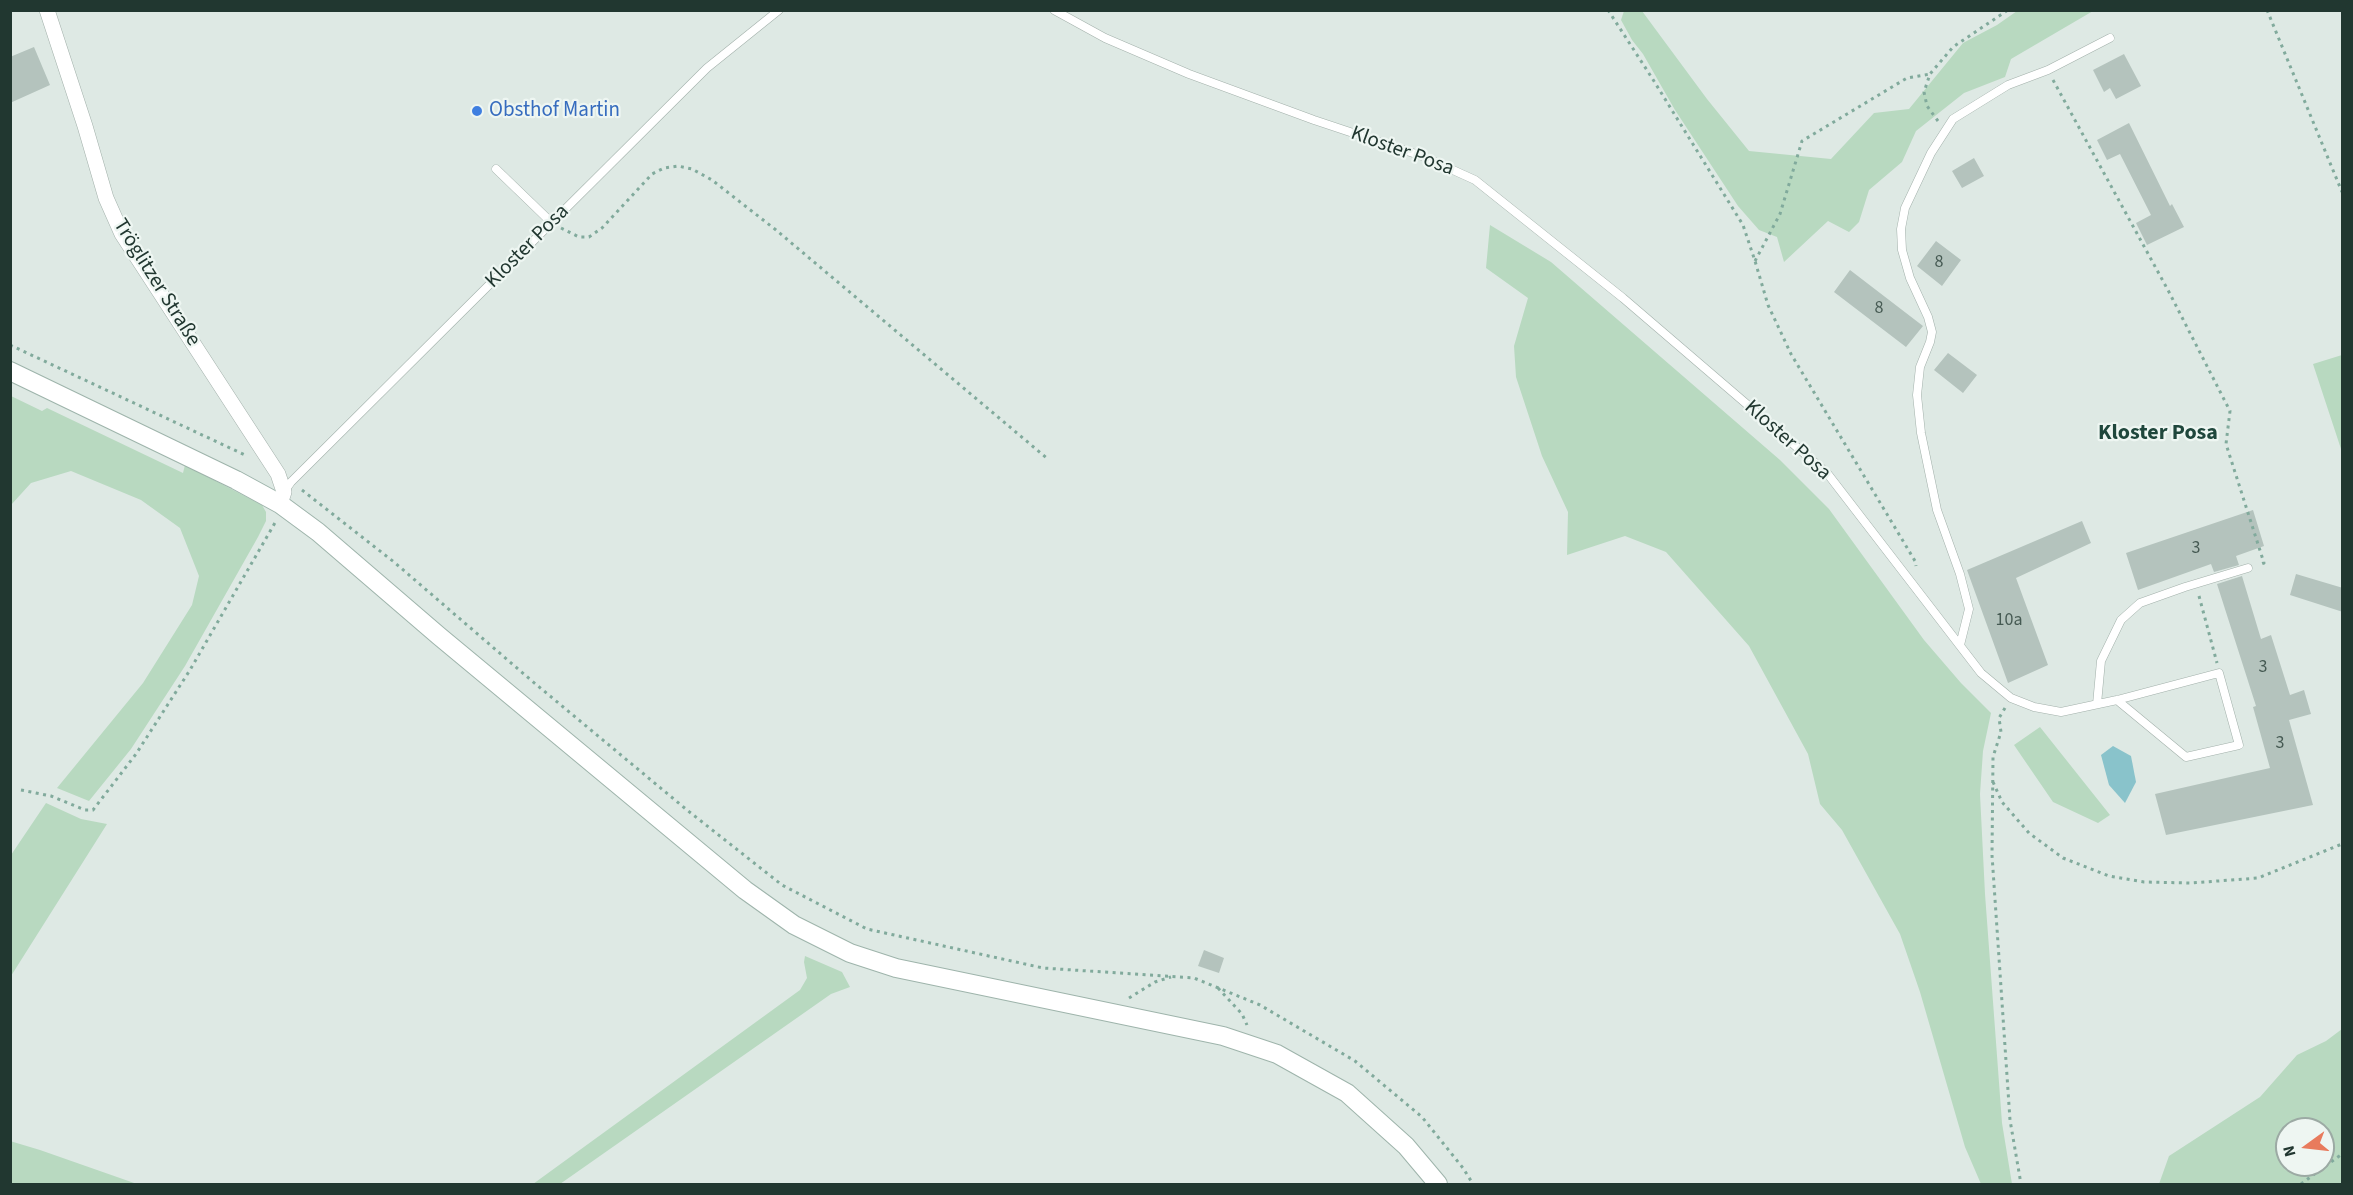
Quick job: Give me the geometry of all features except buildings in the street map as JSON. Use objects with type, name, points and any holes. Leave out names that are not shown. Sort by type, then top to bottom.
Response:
[{"type":"street","name":"Tröglitzer Straße","points":[[47,10],[86,126],[106,198],[122,234],[278,474],[285,493]]},
{"type":"street","points":[[10,370],[236,480],[285,493],[318,532],[439,636],[745,890],[794,925],[850,953],[896,968],[1223,1036],[1277,1054],[1347,1093],[1406,1146],[1438,1185]]},
{"type":"lane","name":"Kloster Posa","points":[[285,493],[707,68],[779,10]]},
{"type":"lane","name":"Kloster Posa","points":[[1054,10],[1105,38],[1189,74],[1314,120],[1422,156],[1475,180],[1623,298],[1827,473],[1981,673],[2011,698],[2034,708],[2061,712],[2219,673]]},
{"type":"lane","points":[[1960,645],[1969,609],[1960,574],[1937,510],[1921,434],[1917,395],[1920,367],[1932,332],[1928,317],[1910,278],[1902,250],[1901,229],[1905,208],[1931,153],[1953,119],[1984,98],[2017,81],[2048,70],[2110,38]]},
{"type":"lane","points":[[496,169],[552,223]]},
{"type":"lane","points":[[2097,704],[2101,661],[2121,620],[2140,603],[2248,568]]},
{"type":"lane","points":[[2117,700],[2186,757],[2239,745],[2219,673]]},
{"type":"path","points":[[1608,10],[1743,225],[1768,305],[1791,354],[1915,561],[1921,595]]},
{"type":"path","points":[[1944,130],[1927,106],[1924,92],[1930,74],[1953,47],[2008,10]]},
{"type":"path","points":[[2267,10],[2343,192]]},
{"type":"path","points":[[2048,70],[2169,292],[2230,411],[2226,444],[2260,551]]},
{"type":"path","points":[[1755,261],[1780,214],[1802,141],[1907,78],[1930,74]]},
{"type":"path","points":[[552,223],[579,237],[589,237],[602,228],[652,174],[664,168],[678,166],[692,169],[712,180],[776,230],[1049,460]]},
{"type":"path","points":[[10,345],[250,457]]},
{"type":"path","points":[[21,790],[51,796],[85,810],[93,810],[135,754],[190,670],[276,521],[285,493],[385,555],[687,810],[782,885],[867,929],[1043,968],[1194,978],[1260,1005],[1355,1061],[1422,1117],[1463,1168],[1473,1185]]},
{"type":"path","points":[[2196,583],[2219,673]]},
{"type":"path","points":[[2011,698],[1999,718],[2001,732],[1993,757],[1992,855],[2010,1120],[2020,1185]]},
{"type":"path","points":[[1992,780],[2002,802],[2029,833],[2063,858],[2109,876],[2144,882],[2191,883],[2258,878],[2343,844]]},
{"type":"path","points":[[1114,1014],[1130,996],[1155,982],[1173,976]]},
{"type":"path","points":[[1217,987],[1242,1014],[1259,1048]]},
{"type":"path","points":[[2301,1185],[2343,1154]]},
{"type":"green space","points":[[1624,11],[1642,11],[1749,151],[1831,159],[1874,113],[1909,109],[1963,43],[1997,25],[2017,11],[2093,11],[2011,59],[2005,77],[1964,93],[1916,131],[1902,162],[1869,190],[1859,222],[1849,232],[1828,221],[1784,262],[1777,237],[1759,230],[1738,206],[1675,110],[1621,20]]},
{"type":"green space","points":[[1490,225],[1551,262],[1780,460],[1829,509],[1924,640],[1961,683],[1991,713],[1983,751],[1980,794],[2002,1123],[2012,1184],[1981,1184],[1965,1147],[1920,992],[1900,934],[1842,830],[1820,804],[1808,754],[1749,646],[1666,552],[1625,536],[1567,555],[1568,512],[1542,456],[1516,377],[1514,346],[1528,298],[1486,268]]},
{"type":"green space","points":[[2342,355],[2342,452],[2313,364]]},
{"type":"green space","points":[[11,396],[42,411],[47,408],[183,473],[185,465],[262,505],[266,512],[266,521],[258,537],[185,666],[131,749],[89,801],[57,788],[143,683],[192,605],[199,576],[180,528],[141,500],[71,471],[31,483],[11,505]]},
{"type":"green space","points":[[2040,727],[2110,815],[2098,823],[2053,802],[2014,745]]},
{"type":"green space","points":[[46,803],[81,819],[107,824],[11,976],[11,855]]},
{"type":"green space","points":[[805,956],[842,972],[850,987],[831,994],[560,1184],[533,1184],[800,990],[807,978]]},
{"type":"green space","points":[[2342,1029],[2342,1184],[2159,1184],[2169,1156],[2260,1097],[2297,1055],[2326,1041]]},
{"type":"green space","points":[[10,1141],[40,1150],[137,1184],[11,1184]]},
{"type":"water","points":[[2113,746],[2131,756],[2136,782],[2125,803],[2109,785],[2101,755]]},
{"type":"place","name":"Obsthof Martin","points":[[477,111]]},
{"type":"district","name":"Kloster Posa","points":[[2158,434]]}]
